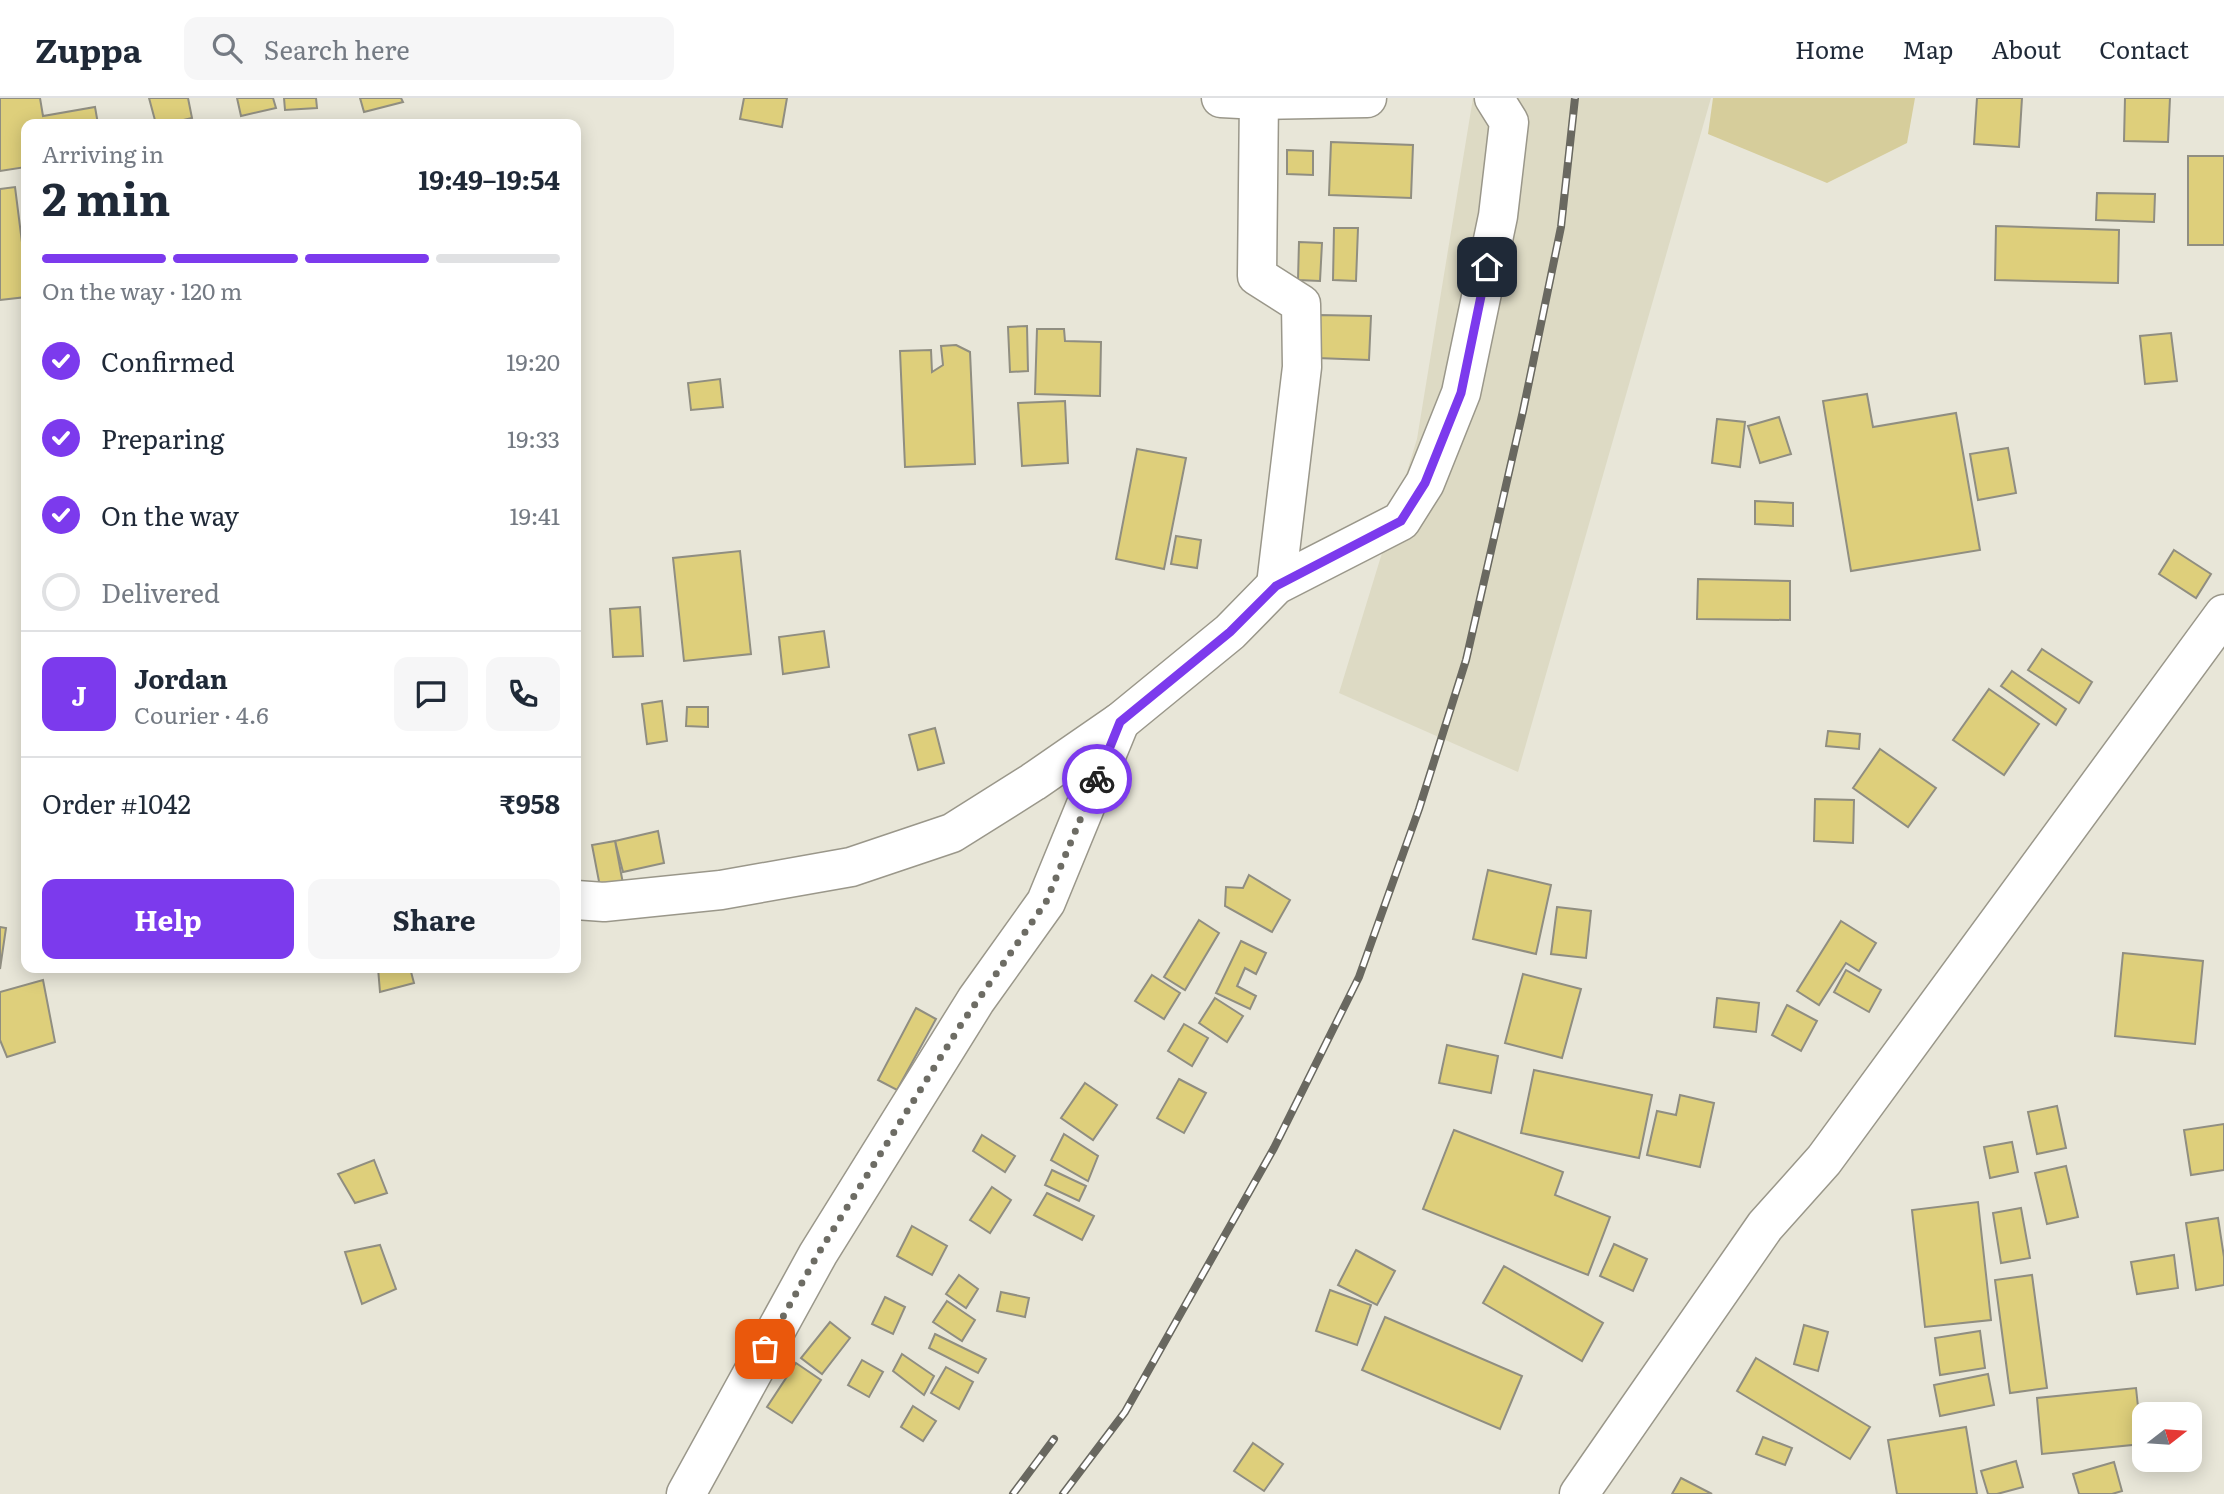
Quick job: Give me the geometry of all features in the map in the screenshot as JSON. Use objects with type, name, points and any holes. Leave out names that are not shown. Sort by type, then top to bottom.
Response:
[{"type":"main road","points":[[1221,98],[1367,98]]},
{"type":"main road","points":[[581,900],[604,902],[721,890],[851,867],[952,833],[1033,782],[1120,722],[1230,632],[1276,586],[1401,521],[1425,483],[1461,393],[1498,216],[1509,122],[1494,98]]},
{"type":"main road","points":[[1259,99],[1257,276],[1301,304],[1302,367],[1276,586]]},
{"type":"main road","points":[[1579,1494],[1765,1226],[1824,1160],[2224,614]]},
{"type":"main road","points":[[686,1494],[818,1254],[976,1000],[1046,902],[1120,722]]},
{"type":"shaded area","points":[[1473,98],[1711,98],[1518,772],[1339,693],[1417,439]]},
{"type":"shaded area","points":[[1713,98],[1915,98],[1907,143],[1827,183],[1708,134]]},
{"type":"building","points":[[0,98],[40,98],[43,116],[95,107],[97,119],[21,119],[21,168],[0,171]]},
{"type":"building","points":[[149,98],[188,98],[192,118],[155,119]]},
{"type":"building","points":[[237,98],[273,98],[276,108],[241,116]]},
{"type":"building","points":[[284,98],[316,98],[317,108],[285,110]]},
{"type":"building","points":[[360,98],[401,98],[403,102],[364,112]]},
{"type":"building","points":[[744,98],[787,98],[782,127],[740,119]]},
{"type":"building","points":[[1977,98],[2022,98],[2019,147],[1974,144]]},
{"type":"building","points":[[2125,98],[2170,98],[2168,142],[2124,141]]},
{"type":"building","points":[[1331,142],[1413,145],[1411,198],[1329,195]]},
{"type":"building","points":[[1287,150],[1313,151],[1313,175],[1287,174]]},
{"type":"building","points":[[2188,156],[2224,156],[2224,245],[2188,245]]},
{"type":"building","points":[[15,187],[21,234],[21,298],[0,300],[0,189]]},
{"type":"building","points":[[2097,193],[2155,194],[2154,222],[2096,220]]},
{"type":"building","points":[[1996,226],[2119,230],[2118,283],[1995,280]]},
{"type":"building","points":[[1334,228],[1358,228],[1356,281],[1333,280]]},
{"type":"building","points":[[1299,242],[1322,243],[1320,281],[1298,280]]},
{"type":"building","points":[[1319,315],[1371,316],[1369,360],[1317,358]]},
{"type":"building","points":[[1027,326],[1028,371],[1010,372],[1008,327]]},
{"type":"building","points":[[1037,329],[1064,329],[1065,341],[1101,342],[1100,396],[1035,394]]},
{"type":"building","points":[[2171,333],[2177,381],[2145,384],[2140,336]]},
{"type":"building","points":[[956,345],[970,352],[975,464],[905,467],[900,351],[931,350],[932,372],[943,365],[941,346]]},
{"type":"building","points":[[720,379],[723,407],[691,410],[688,383]]},
{"type":"building","points":[[1867,394],[1873,427],[1956,413],[1980,550],[1851,571],[1823,401]]},
{"type":"building","points":[[1065,401],[1068,463],[1022,466],[1018,403]]},
{"type":"building","points":[[1779,417],[1791,454],[1760,463],[1748,426]]},
{"type":"building","points":[[1717,419],[1745,422],[1740,467],[1712,463]]},
{"type":"building","points":[[2008,448],[2016,493],[1978,500],[1970,454]]},
{"type":"building","points":[[1137,449],[1186,458],[1164,569],[1116,559]]},
{"type":"building","points":[[1755,501],[1793,503],[1793,526],[1755,524]]},
{"type":"building","points":[[1176,536],[1201,540],[1197,568],[1171,564]]},
{"type":"building","points":[[2174,550],[2211,574],[2196,598],[2159,574]]},
{"type":"building","points":[[740,551],[751,654],[684,661],[673,558]]},
{"type":"building","points":[[1698,579],[1790,581],[1790,620],[1697,619]]},
{"type":"building","points":[[640,607],[643,656],[613,657],[610,609]]},
{"type":"building","points":[[824,631],[829,667],[783,674],[779,637]]},
{"type":"building","points":[[2042,649],[2092,682],[2079,703],[2028,670]]},
{"type":"building","points":[[2012,671],[2066,709],[2056,725],[2001,686]]},
{"type":"building","points":[[1989,689],[2039,724],[2004,775],[1953,740]]},
{"type":"building","points":[[662,701],[667,741],[647,744],[642,704]]},
{"type":"building","points":[[687,707],[708,707],[708,727],[686,726]]},
{"type":"building","points":[[935,728],[944,763],[918,770],[909,735]]},
{"type":"building","points":[[1828,731],[1860,734],[1859,749],[1826,746]]},
{"type":"building","points":[[1880,749],[1936,788],[1908,827],[1853,788]]},
{"type":"building","points":[[1815,799],[1854,800],[1853,843],[1814,841]]},
{"type":"building","points":[[658,831],[664,863],[623,872],[615,841]]},
{"type":"building","points":[[615,841],[624,889],[601,892],[592,845]]},
{"type":"building","points":[[1488,870],[1551,885],[1536,954],[1473,939]]},
{"type":"building","points":[[1249,875],[1290,900],[1272,932],[1225,906],[1226,887],[1243,888]]},
{"type":"building","points":[[1557,907],[1591,911],[1586,958],[1551,954]]},
{"type":"building","points":[[1199,920],[1219,933],[1185,990],[1164,977]]},
{"type":"building","points":[[1841,921],[1876,943],[1859,971],[1846,963],[1819,1005],[1797,991]]},
{"type":"building","points":[[0,927],[6,928],[0,969]]},
{"type":"building","points":[[1241,941],[1266,953],[1256,974],[1245,968],[1237,986],[1256,996],[1250,1009],[1216,993]]},
{"type":"building","points":[[2123,953],[2203,961],[2195,1044],[2115,1036]]},
{"type":"building","points":[[1846,970],[1881,990],[1869,1012],[1834,992]]},
{"type":"building","points":[[378,973],[411,973],[414,983],[380,992]]},
{"type":"building","points":[[1523,974],[1581,989],[1562,1058],[1505,1043]]},
{"type":"building","points":[[1152,975],[1180,993],[1164,1019],[1135,1001]]},
{"type":"building","points":[[43,980],[55,1042],[7,1057],[0,1040],[0,992]]},
{"type":"building","points":[[1215,998],[1243,1016],[1227,1042],[1199,1023]]},
{"type":"building","points":[[1717,998],[1759,1003],[1756,1032],[1714,1027]]},
{"type":"building","points":[[1787,1005],[1817,1021],[1801,1051],[1772,1035]]},
{"type":"building","points":[[916,1008],[936,1019],[897,1090],[878,1080]]},
{"type":"building","points":[[1184,1024],[1208,1038],[1192,1066],[1168,1051]]},
{"type":"building","points":[[1447,1045],[1498,1056],[1491,1093],[1439,1083]]},
{"type":"building","points":[[1534,1070],[1652,1095],[1639,1158],[1521,1133]]},
{"type":"building","points":[[1179,1079],[1206,1093],[1184,1133],[1157,1118]]},
{"type":"building","points":[[1085,1083],[1117,1105],[1093,1140],[1061,1118]]},
{"type":"building","points":[[1680,1095],[1714,1103],[1700,1167],[1647,1155],[1657,1111],[1676,1115]]},
{"type":"building","points":[[2057,1106],[2066,1148],[2037,1154],[2028,1112]]},
{"type":"building","points":[[2224,1124],[2224,1170],[2191,1175],[2184,1130]]},
{"type":"building","points":[[1454,1130],[1563,1172],[1555,1195],[1610,1217],[1588,1275],[1423,1209]]},
{"type":"building","points":[[1064,1134],[1098,1156],[1088,1181],[1051,1160]]},
{"type":"building","points":[[982,1135],[1015,1156],[1005,1172],[973,1151]]},
{"type":"building","points":[[2012,1142],[2018,1172],[1990,1178],[1984,1147]]},
{"type":"building","points":[[374,1160],[387,1193],[355,1203],[338,1174]]},
{"type":"building","points":[[2066,1166],[2078,1217],[2047,1224],[2035,1173]]},
{"type":"building","points":[[1052,1170],[1086,1186],[1079,1201],[1045,1185]]},
{"type":"building","points":[[992,1187],[1011,1200],[990,1233],[970,1220]]},
{"type":"building","points":[[1047,1193],[1094,1216],[1082,1240],[1034,1215]]},
{"type":"building","points":[[1978,1202],[1991,1320],[1925,1327],[1912,1210]]},
{"type":"building","points":[[2021,1208],[2030,1258],[2001,1263],[1993,1213]]},
{"type":"building","points":[[2218,1218],[2224,1257],[2224,1285],[2196,1290],[2186,1223]]},
{"type":"building","points":[[912,1226],[947,1246],[932,1275],[897,1256]]},
{"type":"building","points":[[1614,1244],[1647,1259],[1633,1291],[1600,1276]]},
{"type":"building","points":[[380,1245],[396,1289],[362,1304],[345,1252]]},
{"type":"building","points":[[1356,1250],[1395,1271],[1377,1305],[1338,1285]]},
{"type":"building","points":[[2174,1255],[2178,1288],[2137,1294],[2131,1262]]},
{"type":"building","points":[[1504,1266],[1603,1323],[1582,1361],[1483,1303]]},
{"type":"building","points":[[959,1275],[978,1289],[966,1308],[946,1294]]},
{"type":"building","points":[[2032,1275],[2047,1388],[2010,1393],[1995,1280]]},
{"type":"building","points":[[1330,1290],[1371,1305],[1357,1345],[1316,1331]]},
{"type":"building","points":[[1001,1292],[1029,1298],[1025,1317],[997,1311]]},
{"type":"building","points":[[885,1297],[905,1307],[893,1334],[872,1324]]},
{"type":"building","points":[[947,1301],[975,1320],[962,1341],[933,1322]]},
{"type":"building","points":[[1385,1317],[1522,1376],[1500,1429],[1362,1370]]},
{"type":"building","points":[[830,1322],[850,1338],[822,1374],[801,1358]]},
{"type":"building","points":[[1804,1325],[1828,1332],[1818,1371],[1794,1364]]},
{"type":"building","points":[[1980,1331],[1985,1368],[1940,1375],[1935,1338]]},
{"type":"building","points":[[935,1334],[986,1359],[978,1373],[929,1348]]},
{"type":"building","points":[[902,1354],[934,1376],[924,1395],[893,1371]]},
{"type":"building","points":[[1756,1358],[1870,1427],[1850,1459],[1737,1391]]},
{"type":"building","points":[[862,1360],[883,1372],[869,1397],[848,1385]]},
{"type":"building","points":[[796,1363],[821,1380],[792,1423],[767,1407]]},
{"type":"building","points":[[946,1367],[973,1382],[959,1409],[931,1393]]},
{"type":"building","points":[[1988,1374],[1994,1405],[1940,1416],[1934,1385]]},
{"type":"building","points":[[2136,1388],[2138,1402],[2132,1402],[2132,1445],[2042,1454],[2037,1398]]},
{"type":"building","points":[[913,1406],[936,1421],[923,1441],[901,1427]]},
{"type":"building","points":[[1966,1427],[1977,1494],[1897,1494],[1888,1440]]},
{"type":"building","points":[[1763,1437],[1792,1448],[1785,1465],[1756,1454]]},
{"type":"building","points":[[1253,1443],[1283,1464],[1264,1491],[1234,1471]]},
{"type":"building","points":[[2016,1461],[2023,1487],[1988,1494],[1981,1471]]},
{"type":"building","points":[[2114,1462],[2122,1491],[2112,1494],[2079,1494],[2073,1474]]},
{"type":"building","points":[[1681,1478],[1712,1494],[1672,1494]]},
{"type":"railway","points":[[1063,1494],[1125,1412],[1274,1148],[1359,977],[1419,809],[1466,660],[1523,411],[1561,227],[1575,98]]},
{"type":"railway","points":[[1013,1494],[1054,1439]]},
{"type":"way so far","points":[[765,1349],[818,1254],[976,1000],[1046,902],[1097,779]]},
{"type":"route","points":[[1097,779],[1120,722],[1230,632],[1276,586],[1401,521],[1425,483],[1461,393],[1487,267]]}]
